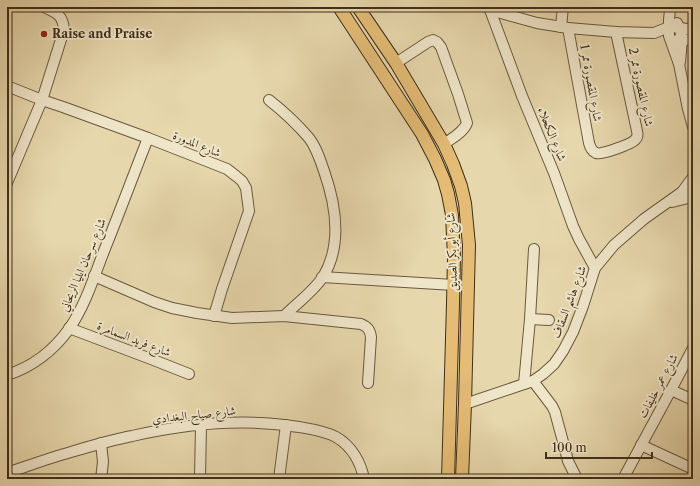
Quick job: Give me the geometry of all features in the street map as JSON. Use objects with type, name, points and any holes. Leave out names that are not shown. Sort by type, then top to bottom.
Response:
[{"type":"main road","name":"شارع أبو بكر الصديق","points":[[340,7],[422,134],[444,180],[452,215],[454,285],[448,479]]},
{"type":"main road","name":"شارع أبو بكر الصديق","points":[[358,7],[396,63],[444,144],[454,164],[465,203],[469,244],[462,479]]},
{"type":"main road","points":[[448,463],[451,468],[456,469],[462,464]]},
{"type":"street","points":[[7,183],[42,100],[64,30],[63,22],[59,15],[44,7]]},
{"type":"street","name":"شارع المقصورة ممر 1","points":[[563,7],[565,28],[589,143]]},
{"type":"street","points":[[489,8],[537,23],[565,28],[654,33],[670,40],[682,41],[693,38]]},
{"type":"street","name":"شارع الكحلاء","points":[[489,8],[579,239],[595,268]]},
{"type":"street","points":[[670,8],[680,27],[682,36],[679,64]]},
{"type":"street","points":[[670,8],[670,40],[679,64],[693,127]]},
{"type":"street","points":[[654,33],[669,27],[680,27],[693,30]]},
{"type":"street","name":"شارع المقصورة ممر 2","points":[[589,143],[591,149],[600,153],[629,144],[638,136],[616,32]]},
{"type":"street","points":[[396,63],[433,40],[441,47],[467,123],[466,127],[461,132],[444,144]]},
{"type":"street","name":"شارع المدورة","points":[[7,86],[227,169],[242,181],[246,188],[250,211],[214,316]]},
{"type":"street","points":[[269,100],[309,138],[316,150],[328,182],[335,212],[336,224],[335,240],[331,258],[322,277],[310,292],[284,316]]},
{"type":"street","name":"شارع سرحان ايليا الريحاني","points":[[7,375],[34,363],[56,344],[78,314],[148,138]]},
{"type":"street","points":[[682,192],[693,177]]},
{"type":"street","name":"شارع هاشم السقاف","points":[[465,404],[528,382],[543,374],[554,364],[568,342],[583,306],[595,268],[614,245],[644,219],[682,192],[693,187]]},
{"type":"street","name":"شارع هاشم السقاف","points":[[666,203],[693,196]]},
{"type":"street","points":[[534,249],[528,382],[552,406],[567,457],[577,479]]},
{"type":"street","points":[[94,276],[154,302],[197,314],[241,318],[284,316],[358,323],[368,328],[370,331],[371,337],[368,383]]},
{"type":"street","points":[[322,277],[454,285]]},
{"type":"street","points":[[530,319],[549,320]]},
{"type":"street","name":"شارع فريد السمامرة","points":[[69,328],[151,358],[189,374]]},
{"type":"street","name":"شارع عمر خليفات","points":[[623,479],[672,390],[693,348]]},
{"type":"street","points":[[672,390],[693,400]]},
{"type":"street","name":"شارع صياح البغدادي","points":[[7,472],[101,443],[155,431],[173,428],[242,423],[286,425],[314,429],[337,438],[347,445],[353,453],[362,468],[364,479]]},
{"type":"street","points":[[279,479],[286,425]]},
{"type":"street","points":[[200,479],[201,426]]},
{"type":"street","points":[[101,443],[103,462],[101,479]]},
{"type":"street","points":[[641,445],[693,469]]},
{"type":"place","name":"Raise and Praise","points":[[44,34]]}]
